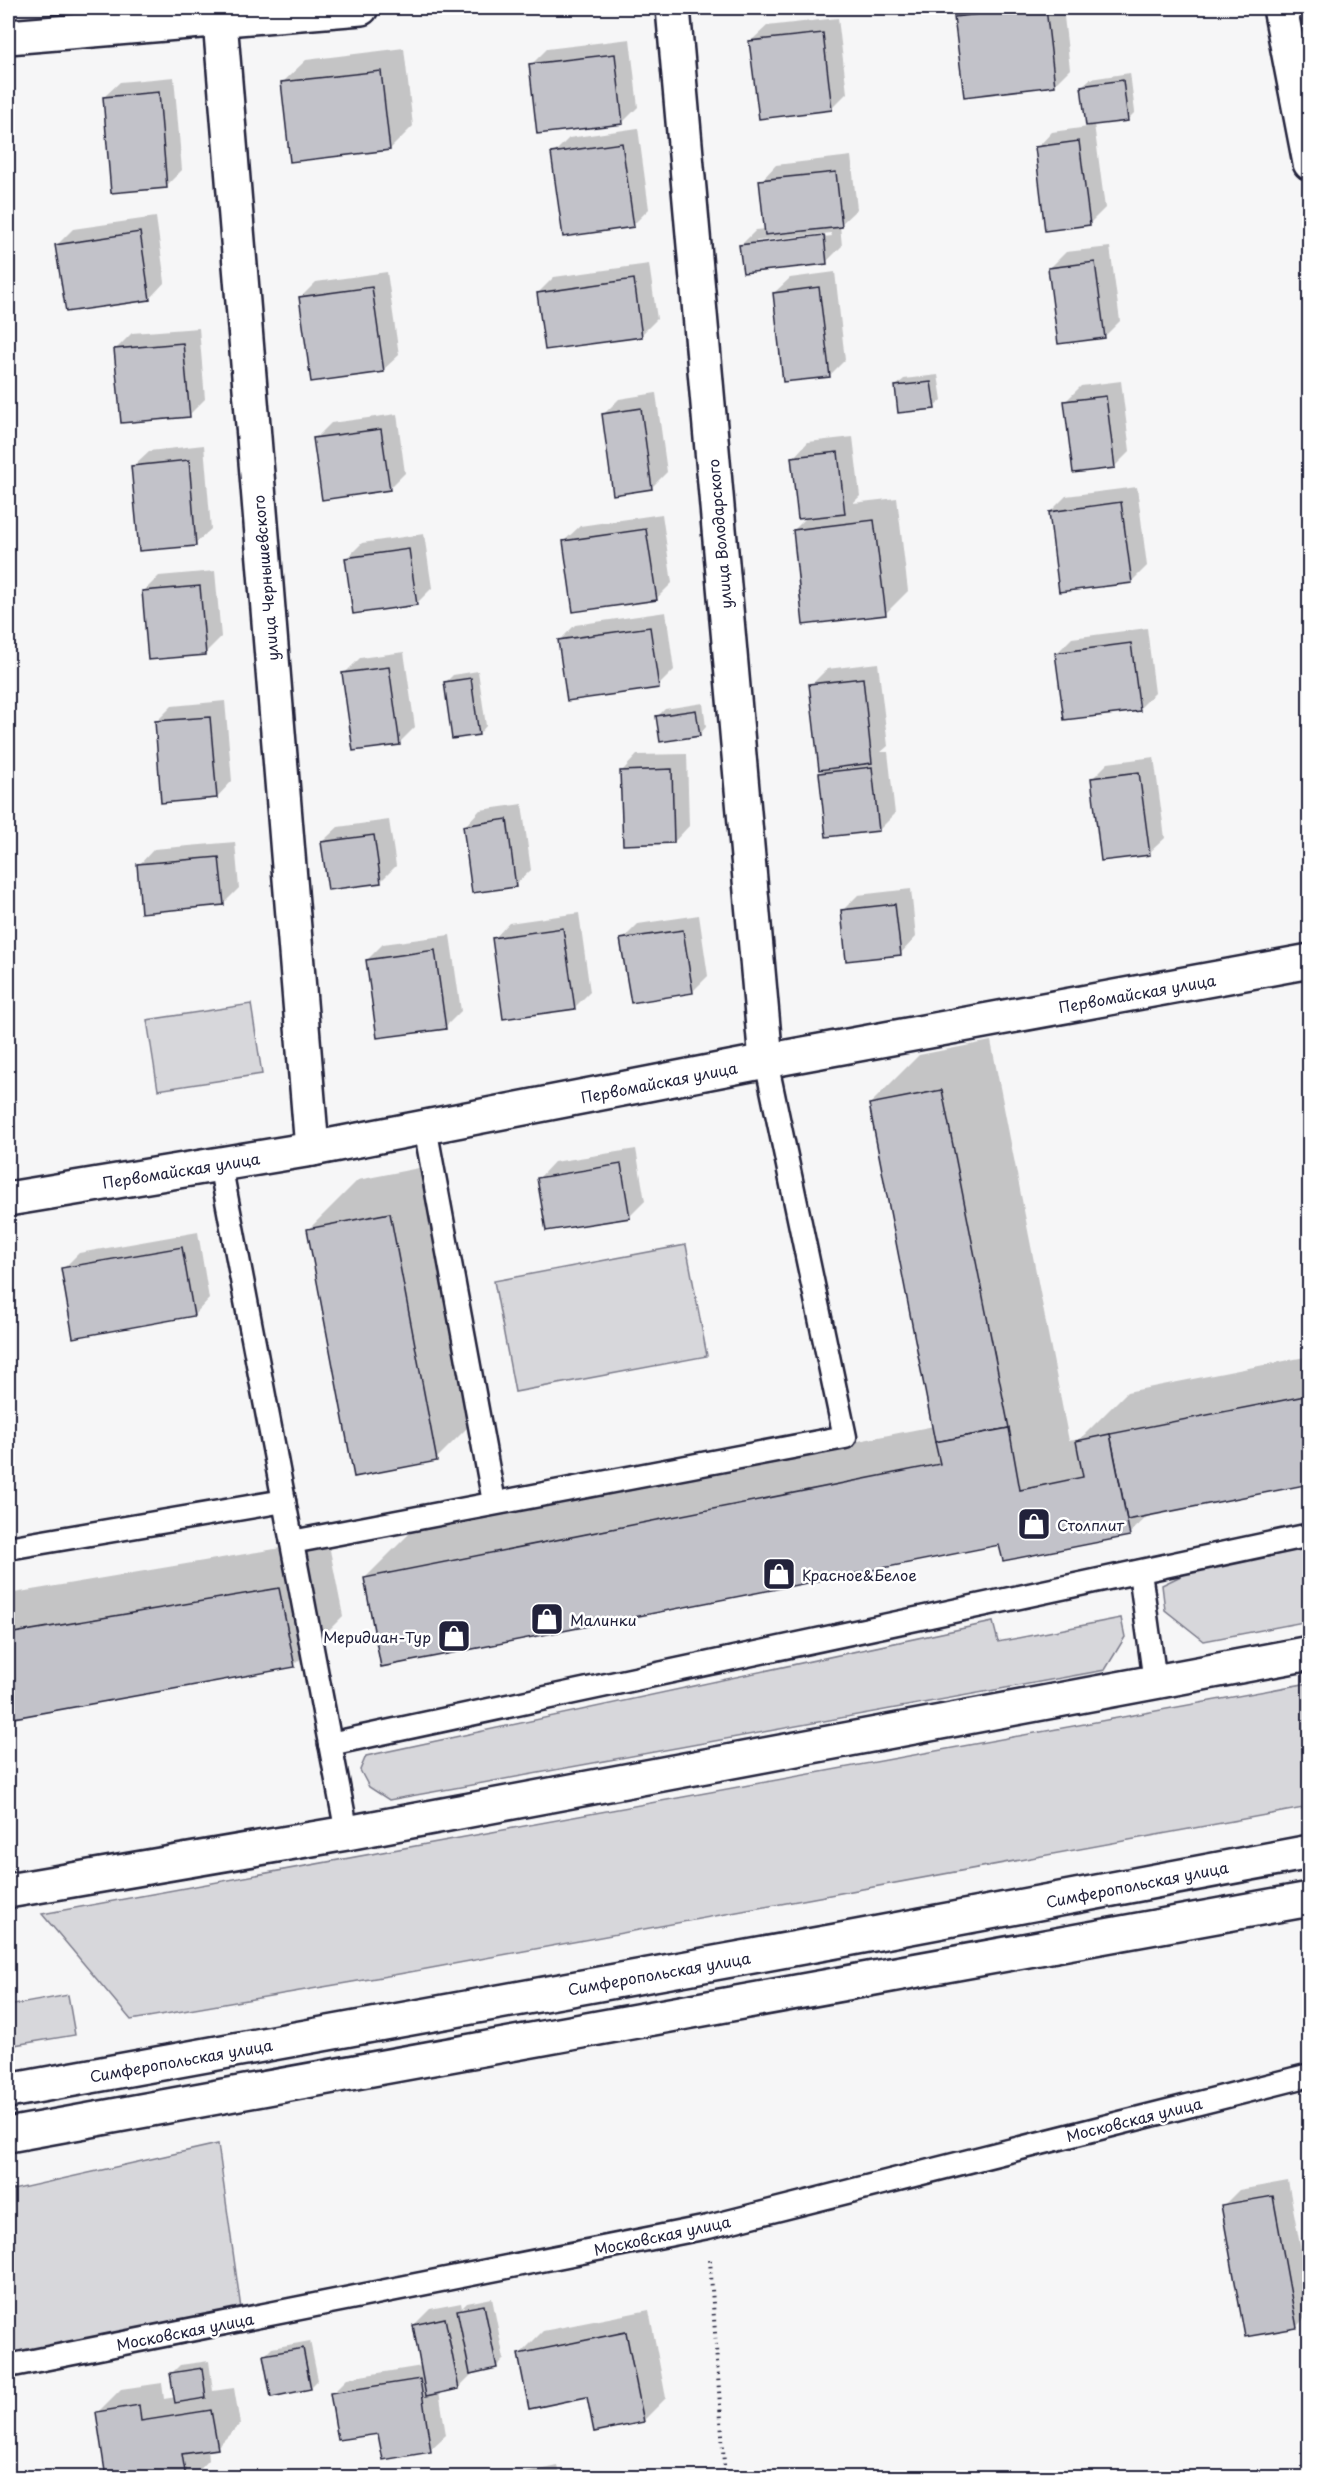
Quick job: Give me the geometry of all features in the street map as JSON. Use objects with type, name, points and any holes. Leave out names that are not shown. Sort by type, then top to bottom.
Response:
[{"type":"street","points":[[8,37],[219,13],[361,8]]},
{"type":"street","name":"улица Володарского","points":[[673,8],[766,1061]]},
{"type":"street","points":[[1280,8],[1310,163]]},
{"type":"street","name":"улица Чернышевского","points":[[219,13],[312,1149]]},
{"type":"street","name":"Первомайская улица","points":[[8,1199],[312,1149],[766,1061],[1310,961]]},
{"type":"street","points":[[8,1891],[347,1833],[1310,1653]]},
{"type":"street","name":"Симферопольская улица","points":[[8,2091],[836,1941],[1310,1852]]},
{"type":"street","points":[[8,2135],[1310,1899]]},
{"type":"lane","points":[[292,1542],[845,1437],[766,1061]]},
{"type":"lane","points":[[425,1127],[494,1503]]},
{"type":"lane","points":[[220,1164],[347,1833]]},
{"type":"lane","points":[[8,1548],[284,1501]]},
{"type":"lane","points":[[330,1744],[1310,1535]]},
{"type":"lane","points":[[1140,1572],[1155,1682]]},
{"type":"lane","name":"Московская улица","points":[[8,2366],[708,2227],[1310,2075]]},
{"type":"path","points":[[708,2227],[725,2478]]},
{"type":"shaded area","points":[[251,1004],[262,1074],[158,1090],[147,1020]]},
{"type":"shaded area","points":[[686,1245],[707,1356],[515,1392],[494,1281]]},
{"type":"shaded area","points":[[1309,1546],[1309,1621],[1204,1641],[1165,1610],[1162,1585],[1187,1573]]},
{"type":"shaded area","points":[[1121,1618],[1125,1637],[1105,1670],[389,1800],[369,1787],[360,1770],[366,1756],[993,1622],[998,1642]]},
{"type":"shaded area","points":[[1309,1683],[1309,1807],[399,1974],[131,2020],[42,1914]]},
{"type":"shaded area","points":[[68,1995],[75,2035],[8,2046],[8,2006]]},
{"type":"shaded area","points":[[218,2144],[241,2309],[8,2355],[8,2191]]},
{"type":"building","points":[[1046,8],[1055,86],[964,97],[954,17]]},
{"type":"building","points":[[823,33],[832,110],[759,119],[749,41]]},
{"type":"building","points":[[615,54],[623,124],[537,134],[529,64]]},
{"type":"building","points":[[381,71],[390,150],[290,162],[281,82]]},
{"type":"building","points":[[1123,80],[1128,121],[1086,126],[1081,86]]},
{"type":"building","points":[[159,92],[167,188],[111,193],[103,97]]},
{"type":"building","points":[[1079,141],[1090,225],[1045,231],[1035,147]]},
{"type":"building","points":[[622,143],[634,227],[563,237],[551,153]]},
{"type":"building","points":[[836,172],[842,227],[765,235],[759,180]]},
{"type":"building","points":[[140,232],[150,300],[66,312],[55,245]]},
{"type":"building","points":[[824,235],[827,264],[743,273],[739,245]]},
{"type":"building","points":[[1095,262],[1105,338],[1058,344],[1048,268]]},
{"type":"building","points":[[634,279],[642,337],[545,350],[537,293]]},
{"type":"building","points":[[372,287],[384,372],[311,382],[299,297]]},
{"type":"building","points":[[819,287],[830,377],[783,382],[773,293]]},
{"type":"building","points":[[183,343],[190,417],[121,423],[114,349]]},
{"type":"building","points":[[931,382],[935,409],[898,413],[895,386]]},
{"type":"building","points":[[1106,396],[1115,468],[1073,473],[1064,401]]},
{"type":"building","points":[[641,408],[652,489],[613,495],[602,414]]},
{"type":"building","points":[[381,429],[390,490],[322,500],[313,438]]},
{"type":"building","points":[[838,452],[845,514],[798,519],[791,457]]},
{"type":"building","points":[[189,460],[196,546],[139,551],[131,466]]},
{"type":"building","points":[[1121,502],[1132,583],[1059,592],[1049,512]]},
{"type":"building","points":[[874,520],[886,615],[803,625],[793,530]]},
{"type":"building","points":[[646,529],[657,600],[573,612],[563,541]]},
{"type":"building","points":[[409,549],[417,605],[353,614],[345,558]]},
{"type":"building","points":[[200,586],[206,655],[148,660],[142,591]]},
{"type":"building","points":[[650,627],[659,688],[567,701],[558,640]]},
{"type":"building","points":[[1131,643],[1140,711],[1064,720],[1055,653]]},
{"type":"building","points":[[389,667],[400,745],[353,751],[342,673]]},
{"type":"building","points":[[471,678],[479,735],[452,739],[444,682]]},
{"type":"building","points":[[863,678],[872,763],[819,770],[809,684]]},
{"type":"building","points":[[696,710],[700,736],[660,742],[656,716]]},
{"type":"building","points":[[210,717],[217,798],[161,803],[155,721]]},
{"type":"building","points":[[872,767],[879,831],[826,837],[819,773]]},
{"type":"building","points":[[672,769],[674,843],[623,845],[620,771]]},
{"type":"building","points":[[1139,772],[1150,855],[1101,861],[1091,778]]},
{"type":"building","points":[[507,819],[516,887],[472,893],[463,826]]},
{"type":"building","points":[[374,835],[381,883],[328,890],[321,842]]},
{"type":"building","points":[[219,857],[224,905],[141,913],[137,864]]},
{"type":"building","points":[[895,904],[901,955],[846,961],[841,910]]},
{"type":"building","points":[[563,928],[575,1009],[503,1019],[492,938]]},
{"type":"building","points":[[683,930],[693,993],[631,1003],[620,939]]},
{"type":"building","points":[[435,950],[446,1029],[377,1038],[366,960]]},
{"type":"building","points":[[942,1090],[1009,1428],[935,1442],[869,1104]]},
{"type":"building","points":[[621,1164],[630,1218],[546,1231],[537,1178]]},
{"type":"building","points":[[390,1213],[437,1461],[354,1477],[307,1229]]},
{"type":"building","points":[[182,1247],[194,1316],[73,1338],[61,1268]]},
{"type":"building","points":[[1310,1395],[1310,1484],[1127,1520],[1110,1434]]},
{"type":"building","points":[[1009,1428],[1020,1490],[1083,1477],[1076,1441],[1110,1434],[1130,1536],[1003,1561],[999,1545],[381,1667],[364,1578],[940,1464],[935,1442]]},
{"type":"building","points":[[279,1588],[295,1667],[8,1719],[8,1634]]},
{"type":"building","points":[[1273,2196],[1297,2328],[1245,2337],[1221,2205]]},
{"type":"building","points":[[484,2305],[497,2368],[470,2374],[457,2310]]},
{"type":"building","points":[[445,2318],[459,2389],[426,2396],[413,2325]]},
{"type":"building","points":[[626,2332],[644,2422],[594,2432],[587,2397],[529,2409],[518,2354]]},
{"type":"building","points":[[303,2348],[311,2389],[271,2397],[263,2355]]},
{"type":"building","points":[[202,2368],[206,2398],[175,2403],[170,2373]]},
{"type":"building","points":[[420,2379],[431,2452],[383,2460],[378,2434],[338,2440],[330,2393]]},
{"type":"building","points":[[139,2405],[141,2421],[211,2410],[218,2449],[182,2454],[186,2478],[106,2478],[96,2412]]},
{"type":"place","name":"Столплит","points":[[1034,1524]]},
{"type":"place","name":"Красное&Белое","points":[[779,1574]]},
{"type":"place","name":"Малинки","points":[[547,1619]]},
{"type":"place","name":"Меридиан-Тур","points":[[454,1636]]}]
